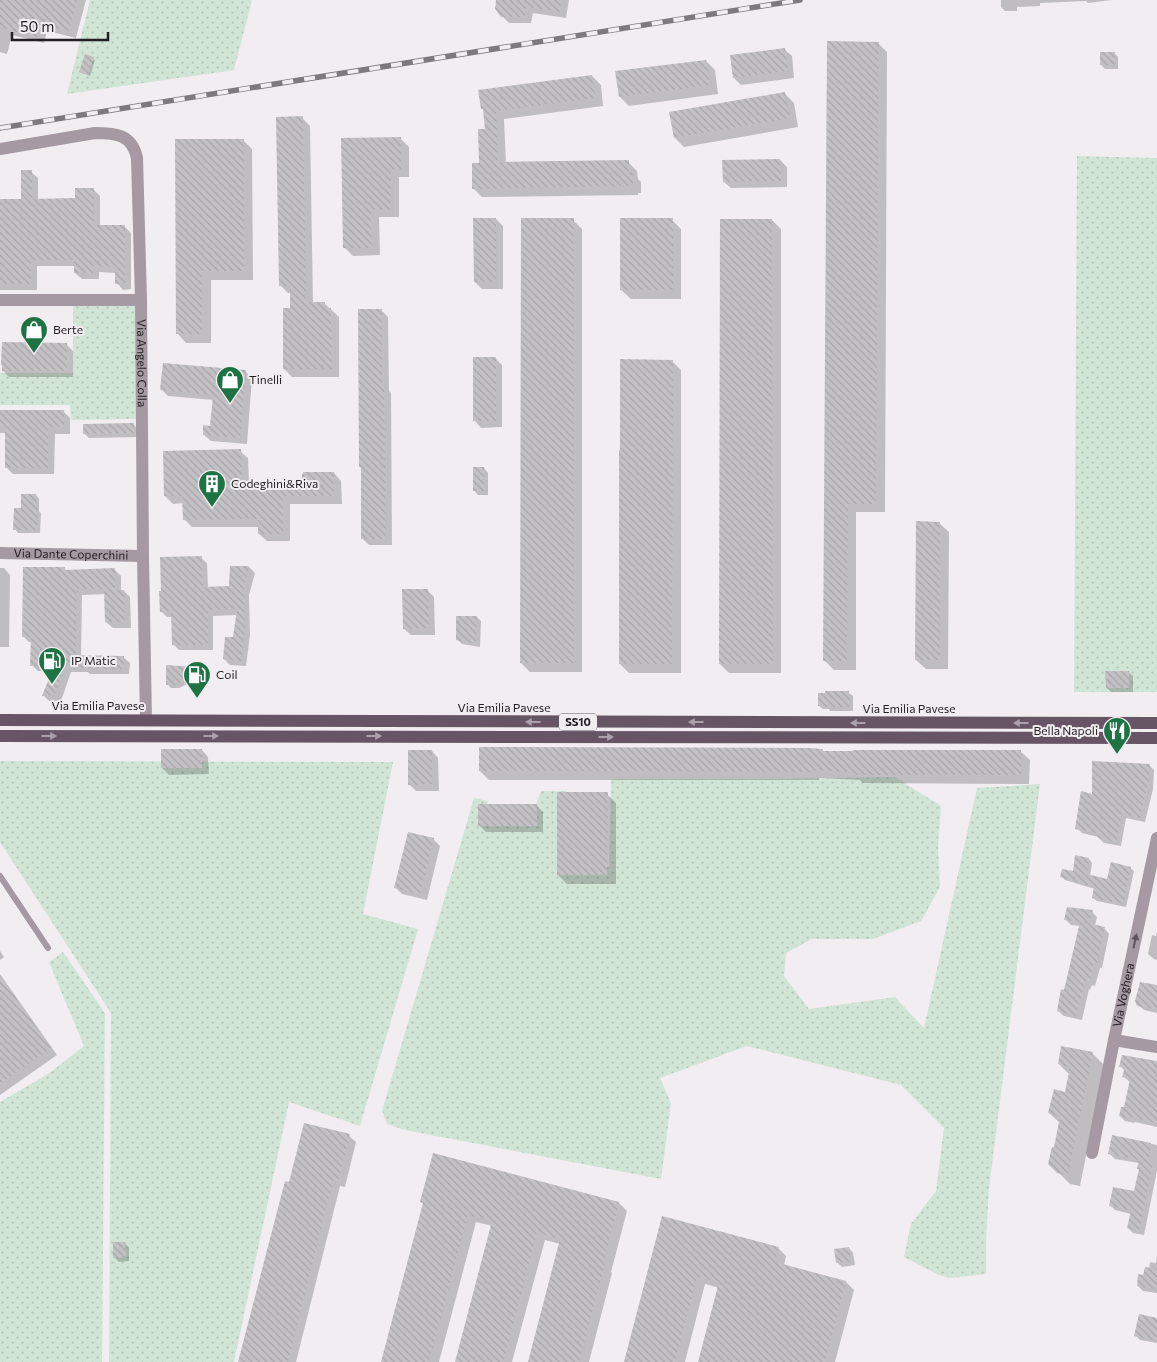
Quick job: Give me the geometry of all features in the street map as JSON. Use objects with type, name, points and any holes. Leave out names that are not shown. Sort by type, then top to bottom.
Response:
[{"type":"main road","name":"Via Emilia Pavese","points":[[0,720],[1157,723]]},
{"type":"main road","name":"SS10","points":[[0,736],[1157,738]]},
{"type":"street","name":"Via Angelo Colla","points":[[0,149],[95,133],[116,134],[125,138],[135,149],[137,158],[141,300],[146,720]]},
{"type":"street","points":[[0,300],[141,300]]},
{"type":"street","name":"Via Dante Coperchini","points":[[0,554],[143,556]]},
{"type":"street","name":"Via Voghera","points":[[1092,1153],[1157,838]]},
{"type":"street","points":[[1114,1040],[1157,1047]]},
{"type":"lane","points":[[0,876],[48,948]]},
{"type":"green space","points":[[90,0],[252,0],[234,70],[67,94]]},
{"type":"green space","points":[[1077,156],[1157,158],[1157,692],[1074,692]]},
{"type":"green space","points":[[137,305],[138,419],[71,420],[70,405],[0,405],[0,373],[73,373],[73,306]]},
{"type":"green space","points":[[0,761],[393,762],[363,914],[418,929],[360,1126],[289,1102],[234,1362],[109,1362],[111,1013],[0,842]]},
{"type":"green space","points":[[895,777],[941,806],[938,845],[940,887],[921,921],[873,939],[812,939],[786,953],[784,976],[809,1009],[895,997],[924,1028],[977,788],[1040,784],[989,1188],[986,1274],[951,1278],[939,1275],[904,1257],[911,1224],[936,1191],[944,1128],[901,1085],[747,1046],[660,1078],[671,1103],[661,1179],[405,1130],[387,1124],[382,1111],[474,798],[488,801],[483,820],[532,815],[541,791],[567,791],[570,870],[609,867],[611,779]]},
{"type":"green space","points":[[63,952],[105,1013],[102,1362],[0,1362],[0,1102],[48,1074],[84,1046],[49,962]]},
{"type":"building","points":[[0,0],[77,0],[69,31],[40,24],[37,37],[0,27]]},
{"type":"building","points":[[496,0],[561,0],[560,12],[526,7],[525,17],[501,17],[495,9]]},
{"type":"building","points":[[827,41],[879,42],[876,504],[848,504],[847,661],[823,661]]},
{"type":"building","points":[[785,48],[788,71],[733,78],[730,55]]},
{"type":"building","points":[[1100,52],[1115,52],[1115,65],[1100,65]]},
{"type":"building","points":[[85,54],[94,57],[88,75],[79,72]]},
{"type":"building","points":[[706,60],[710,85],[619,97],[615,71]]},
{"type":"building","points":[[592,75],[595,98],[496,111],[498,162],[629,160],[629,172],[633,172],[633,184],[629,184],[629,186],[472,189],[472,163],[479,163],[478,129],[485,129],[483,109],[481,109],[478,90]]},
{"type":"building","points":[[785,92],[790,118],[674,138],[669,112]]},
{"type":"building","points":[[303,116],[306,302],[325,302],[325,308],[331,308],[332,369],[283,369],[283,308],[290,308],[290,286],[279,286],[276,117]]},
{"type":"building","points":[[401,137],[401,169],[391,169],[391,209],[371,209],[372,248],[343,248],[341,138]]},
{"type":"building","points":[[175,139],[244,139],[244,271],[202,271],[202,334],[176,334]]},
{"type":"building","points":[[780,159],[781,181],[723,182],[722,160]]},
{"type":"building","points":[[21,170],[32,170],[32,199],[75,198],[75,188],[94,188],[94,225],[125,225],[125,283],[115,284],[115,267],[93,266],[93,273],[74,273],[74,260],[31,260],[31,284],[0,284],[0,199],[21,199]]},
{"type":"building","points":[[473,218],[496,218],[496,282],[474,282]]},
{"type":"building","points":[[521,218],[574,218],[574,663],[520,663]]},
{"type":"building","points":[[620,218],[673,218],[673,290],[620,290]]},
{"type":"building","points":[[720,219],[772,219],[773,664],[719,664]]},
{"type":"building","points":[[358,309],[382,309],[386,539],[361,539]]},
{"type":"building","name":"Berte","points":[[2,342],[67,343],[67,371],[2,371]]},
{"type":"building","points":[[473,357],[496,357],[496,421],[473,421]]},
{"type":"building","points":[[620,359],[673,360],[672,664],[619,664]]},
{"type":"building","points":[[163,363],[246,370],[240,438],[203,435],[203,425],[210,426],[213,395],[160,390]]},
{"type":"building","points":[[0,410],[64,410],[64,427],[48,427],[48,468],[5,468],[5,427],[0,427]]},
{"type":"building","points":[[134,423],[134,433],[83,434],[83,424]]},
{"type":"building","points":[[241,449],[242,481],[302,481],[303,472],[334,472],[334,496],[283,496],[283,534],[258,534],[258,519],[183,520],[182,496],[164,496],[163,451]]},
{"type":"building","points":[[473,467],[484,467],[484,491],[473,491]]},
{"type":"building","points":[[21,494],[36,494],[36,508],[38,508],[37,530],[13,530],[14,508],[21,508]]},
{"type":"building","points":[[916,521],[940,522],[940,660],[915,660]]},
{"type":"building","points":[[202,556],[203,587],[229,586],[230,566],[249,566],[244,589],[245,628],[241,661],[223,659],[225,637],[233,637],[237,609],[208,610],[208,645],[172,645],[171,611],[160,612],[160,557]]},
{"type":"building","points":[[23,567],[65,567],[65,570],[115,568],[115,590],[124,590],[125,622],[105,622],[104,589],[76,589],[76,655],[124,656],[124,669],[65,666],[55,695],[42,696],[54,666],[30,666],[31,637],[22,637]]},
{"type":"building","points":[[402,589],[428,589],[429,628],[403,629]]},
{"type":"building","points":[[456,616],[477,616],[476,644],[456,640]]},
{"type":"building","points":[[166,665],[193,667],[192,677],[175,685],[166,685]]},
{"type":"building","points":[[1105,671],[1129,671],[1129,688],[1106,688]]},
{"type":"building","points":[[825,691],[849,691],[849,707],[818,706],[818,693],[825,693]]},
{"type":"building","points":[[479,747],[810,748],[823,749],[823,751],[1021,750],[1021,775],[853,775],[853,772],[810,770],[810,772],[479,771]]},
{"type":"building","points":[[161,749],[202,749],[202,768],[161,768]]},
{"type":"building","points":[[408,750],[432,750],[432,784],[408,785]]},
{"type":"building","points":[[1092,761],[1150,764],[1148,784],[1140,818],[1122,814],[1116,842],[1098,838],[1098,833],[1075,829],[1081,791],[1092,794]]},
{"type":"building","points":[[557,792],[608,792],[607,875],[557,875]]},
{"type":"building","points":[[478,804],[537,804],[537,826],[478,826]]},
{"type":"building","points":[[408,832],[434,838],[420,894],[394,888]]},
{"type":"building","points":[[1075,855],[1089,858],[1087,874],[1107,879],[1111,862],[1131,867],[1123,904],[1092,898],[1094,887],[1060,877],[1062,869],[1073,871]]},
{"type":"building","points":[[1067,907],[1093,910],[1088,923],[1105,927],[1097,964],[1094,963],[1090,981],[1086,980],[1076,1016],[1057,1011],[1061,989],[1064,990],[1080,922],[1064,920]]},
{"type":"building","points":[[0,975],[51,1048],[0,1084]]},
{"type":"building","points":[[1140,982],[1157,985],[1157,1009],[1137,1006],[1135,1001]]},
{"type":"building","points":[[1061,1046],[1093,1052],[1068,1176],[1057,1173],[1048,1164],[1052,1147],[1054,1147],[1060,1117],[1048,1113],[1054,1089],[1065,1092],[1070,1067],[1058,1064]]},
{"type":"building","points":[[1122,1055],[1157,1061],[1157,1123],[1119,1116],[1121,1107],[1124,1107],[1130,1079],[1122,1077],[1125,1067],[1119,1067]]},
{"type":"building","points":[[304,1123],[350,1134],[338,1181],[333,1180],[288,1362],[238,1362],[285,1181],[289,1182]]},
{"type":"building","points":[[1112,1135],[1151,1143],[1148,1163],[1153,1164],[1139,1231],[1127,1228],[1131,1210],[1109,1206],[1113,1187],[1134,1191],[1139,1169],[1137,1169],[1139,1160],[1108,1154]]},
{"type":"building","points":[[433,1153],[619,1202],[579,1362],[528,1362],[560,1239],[537,1233],[503,1362],[455,1362],[492,1221],[468,1215],[429,1362],[381,1362],[423,1203],[420,1202]]},
{"type":"building","points":[[662,1216],[779,1247],[775,1262],[846,1281],[825,1362],[698,1362],[719,1282],[697,1277],[675,1362],[624,1362]]},
{"type":"building","points":[[113,1242],[125,1242],[126,1257],[113,1258]]},
{"type":"building","points":[[849,1247],[851,1261],[836,1263],[834,1249]]},
{"type":"building","points":[[1145,1267],[1157,1269],[1157,1288],[1137,1286],[1138,1274],[1143,1275]]},
{"type":"building","points":[[1139,1314],[1157,1318],[1157,1341],[1134,1336]]},
{"type":"railway","points":[[0,128],[800,0]]},
{"type":"place","name":"Berte","points":[[34,354]]},
{"type":"place","name":"Tinelli","points":[[230,404]]},
{"type":"place","name":"Codeghini&Riva","points":[[212,508]]},
{"type":"place","name":"IP Matic","points":[[52,685]]},
{"type":"place","name":"Coil","points":[[197,699]]},
{"type":"place","name":"Bella Napoli","points":[[1117,755]]}]
